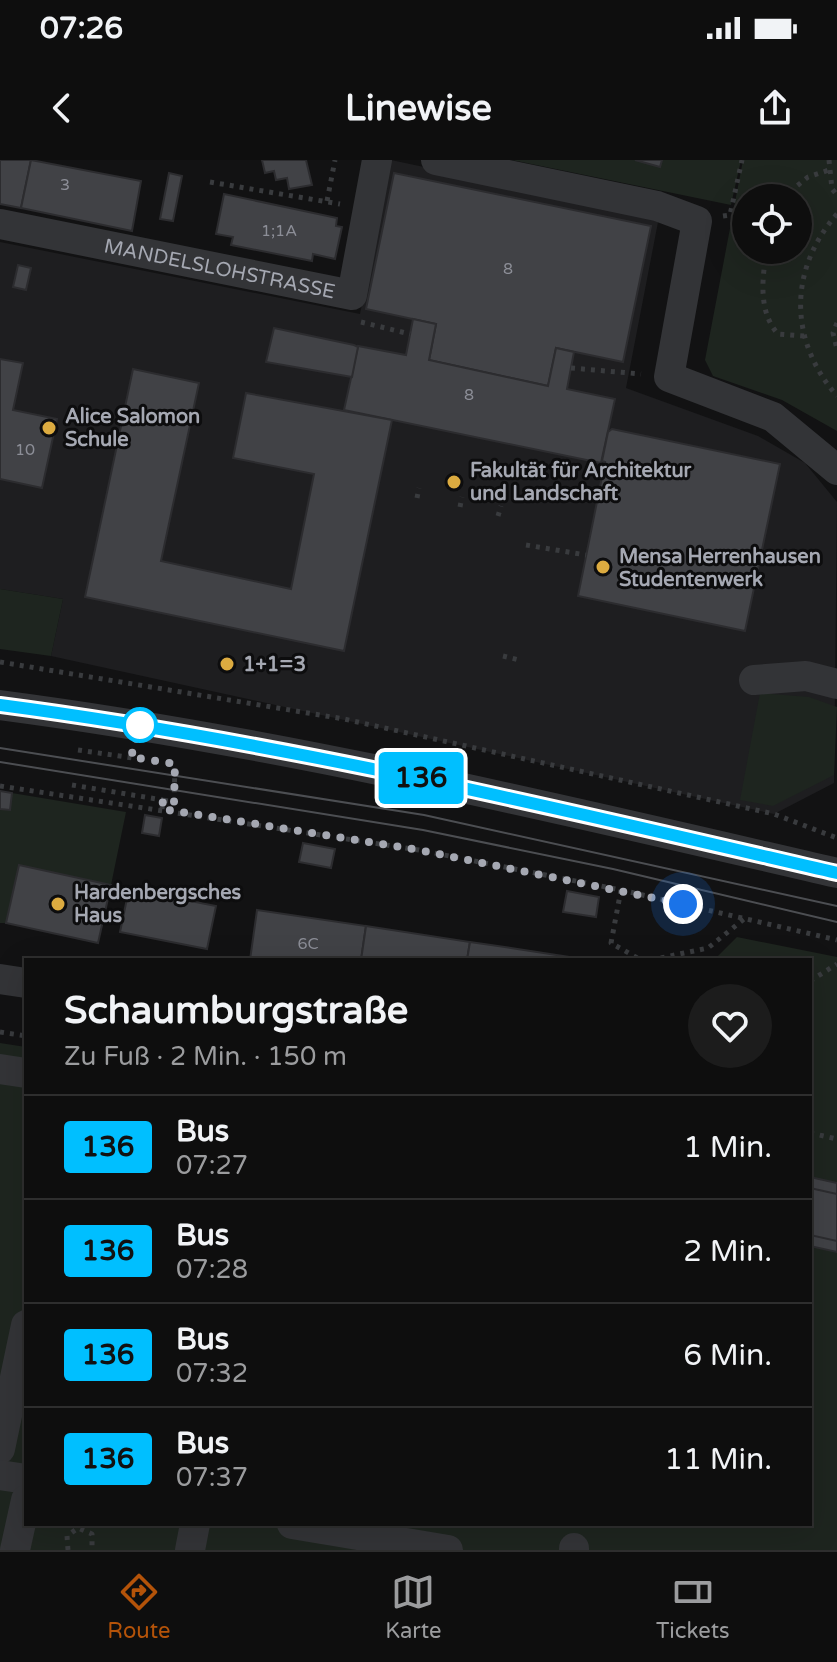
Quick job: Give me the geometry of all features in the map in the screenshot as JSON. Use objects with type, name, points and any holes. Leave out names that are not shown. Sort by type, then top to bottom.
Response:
[{"type":"street","name":"MANDELSLOHSTRASSE","points":[[0,224],[352,295],[377,160]]},
{"type":"street","points":[[436,160],[657,206],[697,221],[669,377],[773,417],[837,470]]},
{"type":"street","points":[[754,680],[806,676],[837,684]]},
{"type":"street","points":[[0,705],[140,725],[419,778],[836,867]]},
{"type":"street","points":[[0,979],[24,983]]},
{"type":"street","points":[[0,1069],[24,1073]]},
{"type":"street","points":[[0,1449],[24,1335]]},
{"type":"street","points":[[0,1475],[24,1479]]},
{"type":"street","points":[[15,1550],[24,1509]]},
{"type":"street","points":[[190,1550],[195,1526]]},
{"type":"street","points":[[303,1526],[363,1537],[401,1539],[448,1550]]},
{"type":"path","points":[[210,182],[327,201],[335,160]]},
{"type":"path","points":[[730,215],[742,160]]},
{"type":"path","points":[[829,160],[837,195]]},
{"type":"path","points":[[799,184],[808,177],[829,170]]},
{"type":"path","points":[[837,214],[819,241],[802,285],[804,336],[808,354],[837,396]]},
{"type":"path","points":[[765,264],[763,275],[769,324],[778,334],[804,336]]},
{"type":"path","points":[[837,323],[833,333],[837,349]]},
{"type":"path","points":[[571,368],[669,377]]},
{"type":"path","points":[[417,498],[419,488]]},
{"type":"path","points":[[460,507],[462,497]]},
{"type":"path","points":[[498,516],[501,506]]},
{"type":"path","points":[[526,545],[586,555]]},
{"type":"path","points":[[503,656],[519,660]]},
{"type":"path","points":[[0,662],[344,719],[774,814],[837,838]]},
{"type":"path","points":[[78,750],[141,759]]},
{"type":"path","points":[[72,785],[174,802],[175,764],[166,762]]},
{"type":"path","points":[[0,786],[419,850],[621,890],[837,940]]},
{"type":"path","points":[[162,809],[163,800]]},
{"type":"path","points":[[621,890],[611,943],[637,958]]},
{"type":"path","points":[[660,958],[708,948],[745,918]]},
{"type":"path","points":[[812,980],[837,964]]},
{"type":"path","points":[[0,1032],[24,1036]]},
{"type":"path","points":[[812,1133],[837,1139]]},
{"type":"path","points":[[68,1550],[67,1536],[78,1528],[92,1534],[92,1550]]},
{"type":"shaded area","name":"Fakultät für Architektur und Landschaft","points":[[391,160],[659,217],[626,388],[758,436],[805,463],[837,502],[834,783],[774,814],[51,656],[63,599],[0,589],[0,242],[360,314]]},
{"type":"shaded area","points":[[512,160],[741,160],[736,184],[732,184],[731,205]]},
{"type":"shaded area","points":[[743,160],[837,160],[837,431],[782,400],[713,376],[705,360],[732,218],[732,264],[812,264],[812,184],[738,184]]},
{"type":"shaded area","points":[[0,589],[63,599],[51,656],[0,649]]},
{"type":"shaded area","points":[[760,693],[809,697],[837,707],[834,775],[773,806],[740,800]]},
{"type":"shaded area","points":[[0,791],[126,812],[111,885],[19,865],[6,923],[0,923]]},
{"type":"shaded area","points":[[737,937],[837,957],[837,1550],[0,1550],[0,1043],[24,1047],[24,1526],[812,1526],[812,958],[716,958]]},
{"type":"building","points":[[0,160],[31,160],[21,208],[0,204]]},
{"type":"building","points":[[31,160],[141,181],[132,231],[21,208]]},
{"type":"building","points":[[262,160],[306,160],[312,185],[289,189],[287,178],[276,180],[274,171],[265,173]]},
{"type":"building","points":[[635,160],[662,160],[660,167]]},
{"type":"building","points":[[169,173],[182,176],[173,221],[160,219]]},
{"type":"building","points":[[394,173],[651,226],[623,362],[556,348],[548,386],[429,360],[436,324],[366,309]]},
{"type":"building","points":[[224,194],[337,218],[336,226],[342,227],[335,259],[313,254],[312,261],[231,245],[233,237],[216,234]]},
{"type":"building","points":[[18,265],[31,268],[26,290],[13,287]]},
{"type":"building","points":[[413,319],[436,324],[429,360],[548,386],[556,348],[574,352],[567,389],[615,399],[601,463],[344,410],[358,346],[406,355]]},
{"type":"building","points":[[274,328],[358,347],[352,377],[266,362]]},
{"type":"building","points":[[0,359],[23,363],[13,410],[57,419],[42,488],[0,479]]},
{"type":"building","points":[[133,369],[199,383],[161,561],[291,589],[314,474],[233,458],[246,393],[392,420],[344,651],[85,597]]},
{"type":"building","points":[[612,429],[780,464],[745,631],[578,596],[605,462],[602,461],[608,432]]},
{"type":"building","points":[[0,791],[12,793],[10,810],[0,809]]},
{"type":"building","points":[[145,815],[162,818],[159,836],[142,833]]},
{"type":"building","points":[[303,843],[335,849],[331,868],[299,862]]},
{"type":"building","name":"Hardenbergsches Haus","points":[[19,865],[111,885],[98,943],[6,923]]},
{"type":"building","points":[[129,889],[216,906],[207,949],[120,932]]},
{"type":"building","points":[[567,891],[599,897],[596,917],[563,912]]},
{"type":"building","points":[[257,910],[366,926],[361,958],[250,958]]},
{"type":"building","points":[[366,926],[470,942],[467,958],[361,958]]},
{"type":"building","points":[[470,942],[576,958],[467,958]]},
{"type":"building","points":[[812,1177],[837,1183],[837,1252],[812,1246]]},
{"type":"building","points":[[812,1188],[837,1194],[837,1241],[812,1235]]},
{"type":"tram line","points":[[0,748],[424,815],[837,906]]},
{"type":"tram line","points":[[0,762],[423,830],[613,869],[837,922]]},
{"type":"bus line","name":"136","points":[[0,705],[140,725],[419,778],[837,873]]},
{"type":"place","name":"Alice Salomon Schule","points":[[49,428]]},
{"type":"place","name":"Fakultät für Architektur und Landschaft","points":[[454,482]]},
{"type":"place","name":"Mensa Herrenhausen Studentenwerk","points":[[603,567]]},
{"type":"place","name":"1+1=3","points":[[227,664]]},
{"type":"place","name":"Hardenbergsches Haus","points":[[58,904]]},
{"type":"route","points":[[140,725],[131,757],[175,764],[174,802],[163,800],[162,809],[419,850],[683,904]]}]
